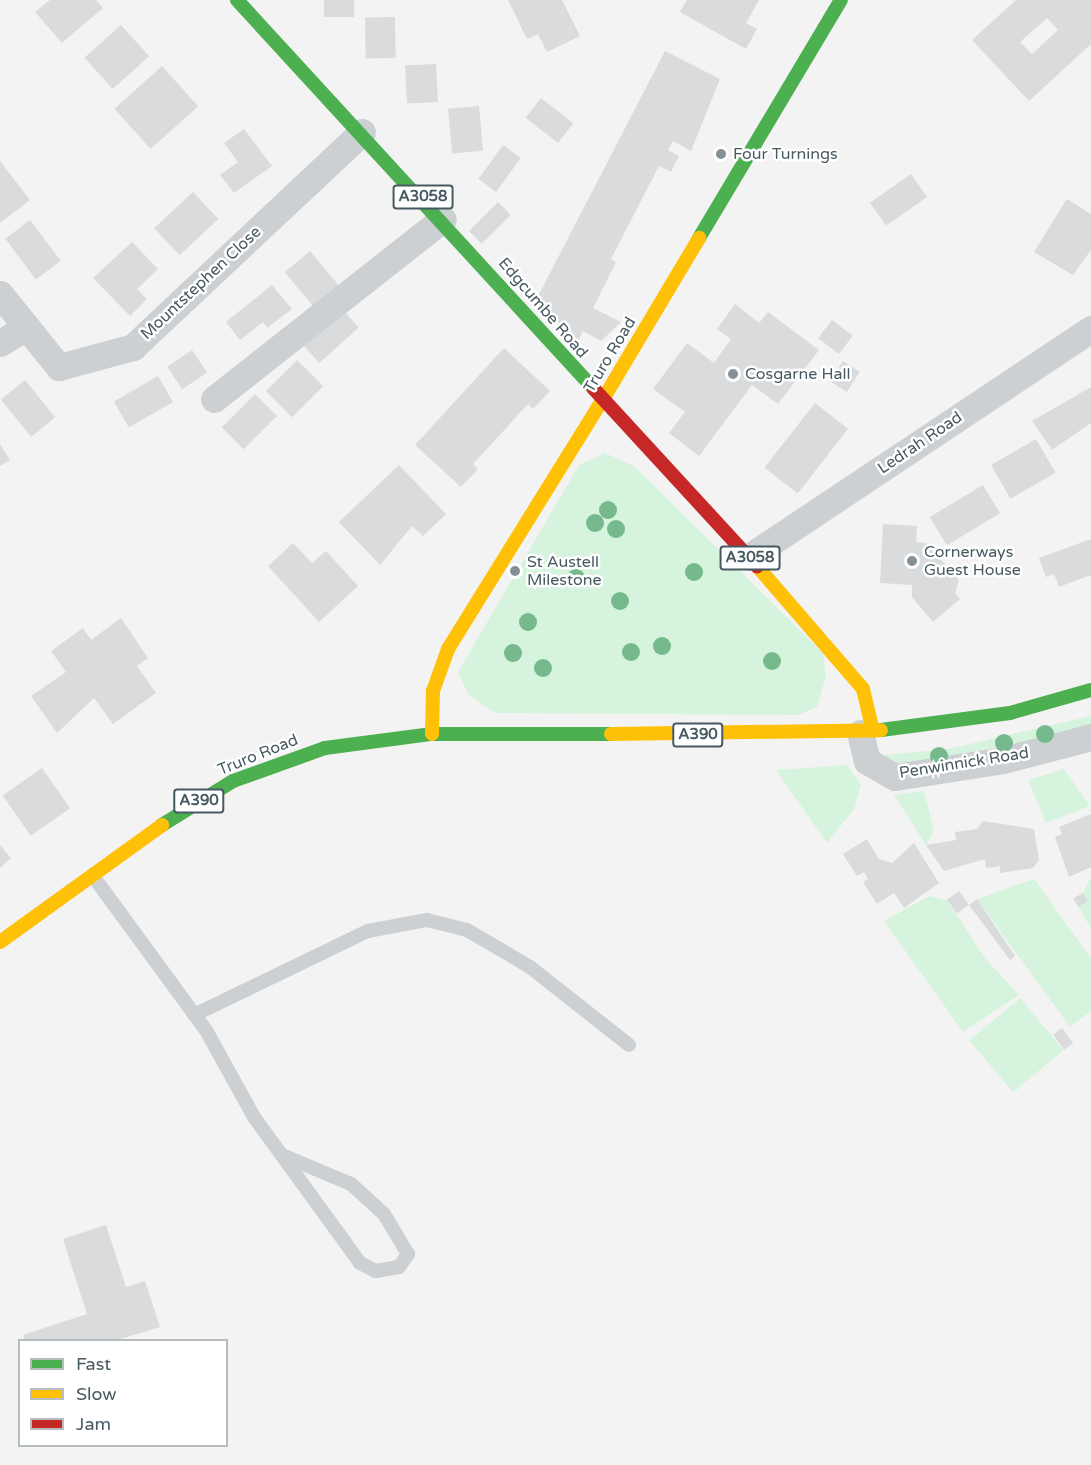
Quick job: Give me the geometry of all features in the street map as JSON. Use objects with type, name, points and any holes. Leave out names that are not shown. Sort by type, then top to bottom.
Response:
[{"type":"main road","name":"Edgcumbe Road","points":[[237,0],[443,219],[602,401],[749,557],[863,689],[866,732]]},
{"type":"main road","name":"Truro Road","points":[[432,734],[433,691],[448,649],[602,401],[842,0]]},
{"type":"main road","name":"A390","points":[[866,732],[1010,713],[1091,690]]},
{"type":"main road","name":"Truro Road","points":[[0,942],[92,874],[194,804],[280,761],[325,748],[432,734],[537,732],[752,737],[866,732]]},
{"type":"street","name":"Mountstephen Close","points":[[0,294],[59,367],[133,347],[362,132]]},
{"type":"street","points":[[214,399],[443,219]]},
{"type":"street","points":[[0,343],[27,327]]},
{"type":"street","name":"Ledrah Road","points":[[749,557],[1091,329]]},
{"type":"street","name":"Penwinnick Road","points":[[866,732],[867,760],[896,777],[1003,760],[1091,737]]},
{"type":"lane","points":[[92,874],[194,1015],[254,1118],[360,1263],[376,1271],[399,1267],[408,1254],[384,1214],[351,1184],[284,1156]]},
{"type":"lane","points":[[194,1015],[368,931],[427,920],[467,930],[530,966],[629,1045]]},
{"type":"green space","points":[[605,453],[634,466],[823,653],[826,677],[817,707],[798,715],[495,713],[468,694],[458,672],[579,465]]},
{"type":"green space","points":[[1091,716],[1091,725],[1049,737],[900,766],[886,761],[885,755],[948,749]]},
{"type":"green space","points":[[847,765],[861,785],[854,809],[827,843],[776,770]]},
{"type":"green space","points":[[1064,769],[1090,806],[1046,823],[1028,780]]},
{"type":"green space","points":[[924,791],[934,831],[926,845],[894,795]]},
{"type":"green space","points":[[1091,877],[1091,928],[1078,907],[1088,902],[1083,893]]},
{"type":"green space","points":[[1034,879],[1091,958],[1091,1011],[1070,1027],[977,899]]},
{"type":"green space","points":[[929,896],[947,900],[985,958],[1019,995],[963,1032],[884,921]]},
{"type":"green space","points":[[1020,998],[1064,1050],[1013,1093],[969,1040]]},
{"type":"building","points":[[50,0],[96,0],[103,8],[62,43],[35,12]]},
{"type":"building","points":[[324,0],[354,0],[354,17],[324,17]]},
{"type":"building","points":[[508,0],[562,0],[580,36],[547,52],[538,34],[527,39]]},
{"type":"building","points":[[687,0],[759,0],[746,23],[757,29],[746,49],[680,12]]},
{"type":"building","points":[[1016,0],[1091,0],[1091,44],[1029,101],[972,40]],"holes":[[[1047,18],[1058,30],[1032,54],[1020,42]]]},
{"type":"building","points":[[395,17],[396,58],[366,59],[365,18]]},
{"type":"building","points":[[121,25],[149,56],[113,89],[85,58]]},
{"type":"building","points":[[665,51],[720,79],[691,151],[673,141],[668,150],[679,156],[671,172],[659,166],[611,259],[616,262],[593,308],[621,322],[601,341],[583,331],[577,343],[536,300]]},
{"type":"building","points":[[436,64],[438,102],[407,104],[405,66]]},
{"type":"building","points":[[162,66],[198,106],[151,149],[114,109]]},
{"type":"building","points":[[541,98],[573,123],[558,143],[526,118]]},
{"type":"building","points":[[479,106],[483,151],[452,154],[448,109]]},
{"type":"building","points":[[244,129],[272,166],[234,193],[220,175],[238,162],[224,143]]},
{"type":"building","points":[[503,145],[521,158],[496,192],[478,179]]},
{"type":"building","points":[[0,161],[30,200],[0,223]]},
{"type":"building","points":[[911,174],[927,197],[886,226],[870,203]]},
{"type":"building","points":[[193,192],[218,219],[179,255],[154,228]]},
{"type":"building","points":[[1067,199],[1091,214],[1091,250],[1073,275],[1034,252]]},
{"type":"building","points":[[498,202],[511,215],[482,244],[469,231]]},
{"type":"building","points":[[30,220],[61,261],[36,279],[5,239]]},
{"type":"building","points":[[132,242],[158,269],[137,289],[147,299],[130,316],[93,278]]},
{"type":"building","points":[[310,251],[346,294],[321,315],[285,272]]},
{"type":"building","points":[[272,285],[292,309],[267,328],[263,322],[240,340],[226,322]]},
{"type":"building","name":"Cosgarne Hall","points":[[735,304],[759,323],[768,312],[819,350],[778,404],[752,385],[699,456],[669,433],[685,412],[653,389],[687,343],[714,363],[731,339],[717,329]]},
{"type":"building","points":[[342,309],[359,328],[319,363],[303,344]]},
{"type":"building","points":[[832,320],[853,336],[839,354],[818,338]]},
{"type":"building","points":[[504,348],[550,391],[533,409],[528,404],[473,464],[478,469],[461,487],[415,445]]},
{"type":"building","points":[[192,350],[207,372],[182,389],[167,367]]},
{"type":"building","points":[[297,360],[323,386],[292,417],[266,391]]},
{"type":"building","points":[[843,361],[860,372],[847,392],[830,381]]},
{"type":"building","points":[[158,376],[173,402],[129,427],[114,402]]},
{"type":"building","points":[[25,380],[55,417],[31,437],[1,400]]},
{"type":"building","points":[[1091,387],[1091,423],[1052,450],[1032,421]]},
{"type":"building","points":[[255,394],[277,416],[244,449],[222,427]]},
{"type":"building","points":[[815,403],[848,429],[798,493],[765,468]]},
{"type":"building","points":[[1036,439],[1056,473],[1010,499],[991,465]]},
{"type":"building","points":[[0,444],[10,460],[0,466]]},
{"type":"building","points":[[399,465],[446,514],[423,536],[412,526],[380,565],[339,522]]},
{"type":"building","points":[[983,485],[1000,513],[947,545],[930,517]]},
{"type":"building","name":"Cornerways Guest House","points":[[883,524],[917,526],[916,542],[926,543],[959,580],[955,593],[960,599],[933,622],[912,597],[912,585],[880,583]]},
{"type":"building","points":[[1091,539],[1091,575],[1059,587],[1054,574],[1046,577],[1039,558]]},
{"type":"building","points":[[293,543],[312,563],[326,551],[358,586],[319,622],[268,566]]},
{"type":"building","points":[[121,618],[148,658],[137,666],[156,693],[113,724],[94,698],[57,733],[31,696],[66,672],[51,651],[83,628],[91,640]]},
{"type":"building","points":[[42,768],[70,808],[31,836],[3,796]]},
{"type":"building","points":[[1091,814],[1091,867],[1069,877],[1055,837],[1062,834],[1059,827]]},
{"type":"building","points":[[983,821],[1034,829],[1039,860],[1033,868],[1000,873],[1000,866],[986,868],[985,859],[944,871],[926,845],[956,840],[955,832],[977,829]]},
{"type":"building","points":[[867,839],[879,859],[892,863],[914,843],[939,883],[904,908],[894,893],[877,904],[863,882],[868,879],[864,872],[857,876],[843,854]]},
{"type":"building","points":[[0,845],[11,858],[0,868]]},
{"type":"building","points":[[959,891],[969,905],[957,914],[947,900]]},
{"type":"building","points":[[1083,893],[1088,902],[1078,907],[1073,898]]},
{"type":"building","points":[[977,899],[1015,956],[1010,960],[969,905]]},
{"type":"building","points":[[1062,1028],[1073,1043],[1064,1050],[1053,1034]]},
{"type":"building","points":[[106,1225],[126,1287],[145,1281],[160,1327],[120,1339],[25,1339],[23,1335],[87,1314],[63,1239]]},
{"type":"traffic: fast","points":[[237,0],[594,389]]},
{"type":"traffic: fast","points":[[699,238],[841,0]]},
{"type":"traffic: fast","points":[[881,730],[1010,713],[1091,690]]},
{"type":"traffic: fast","points":[[162,825],[233,781],[325,748],[432,734],[611,734]]},
{"type":"traffic: slow","points":[[602,401],[699,238]]},
{"type":"traffic: slow","points":[[432,734],[433,691],[448,649],[602,401]]},
{"type":"traffic: slow","points":[[757,566],[863,689],[873,731]]},
{"type":"traffic: slow","points":[[611,734],[881,730]]},
{"type":"traffic: slow","points":[[0,942],[162,825]]},
{"type":"traffic: jam","points":[[594,389],[757,566]]},
{"type":"place","name":"Four Turnings","points":[[721,154]]},
{"type":"place","name":"Cosgarne Hall","points":[[733,374]]},
{"type":"place","name":"Cornerways Guest House","points":[[912,561]]},
{"type":"place","name":"St Austell Milestone","points":[[515,571]]}]
